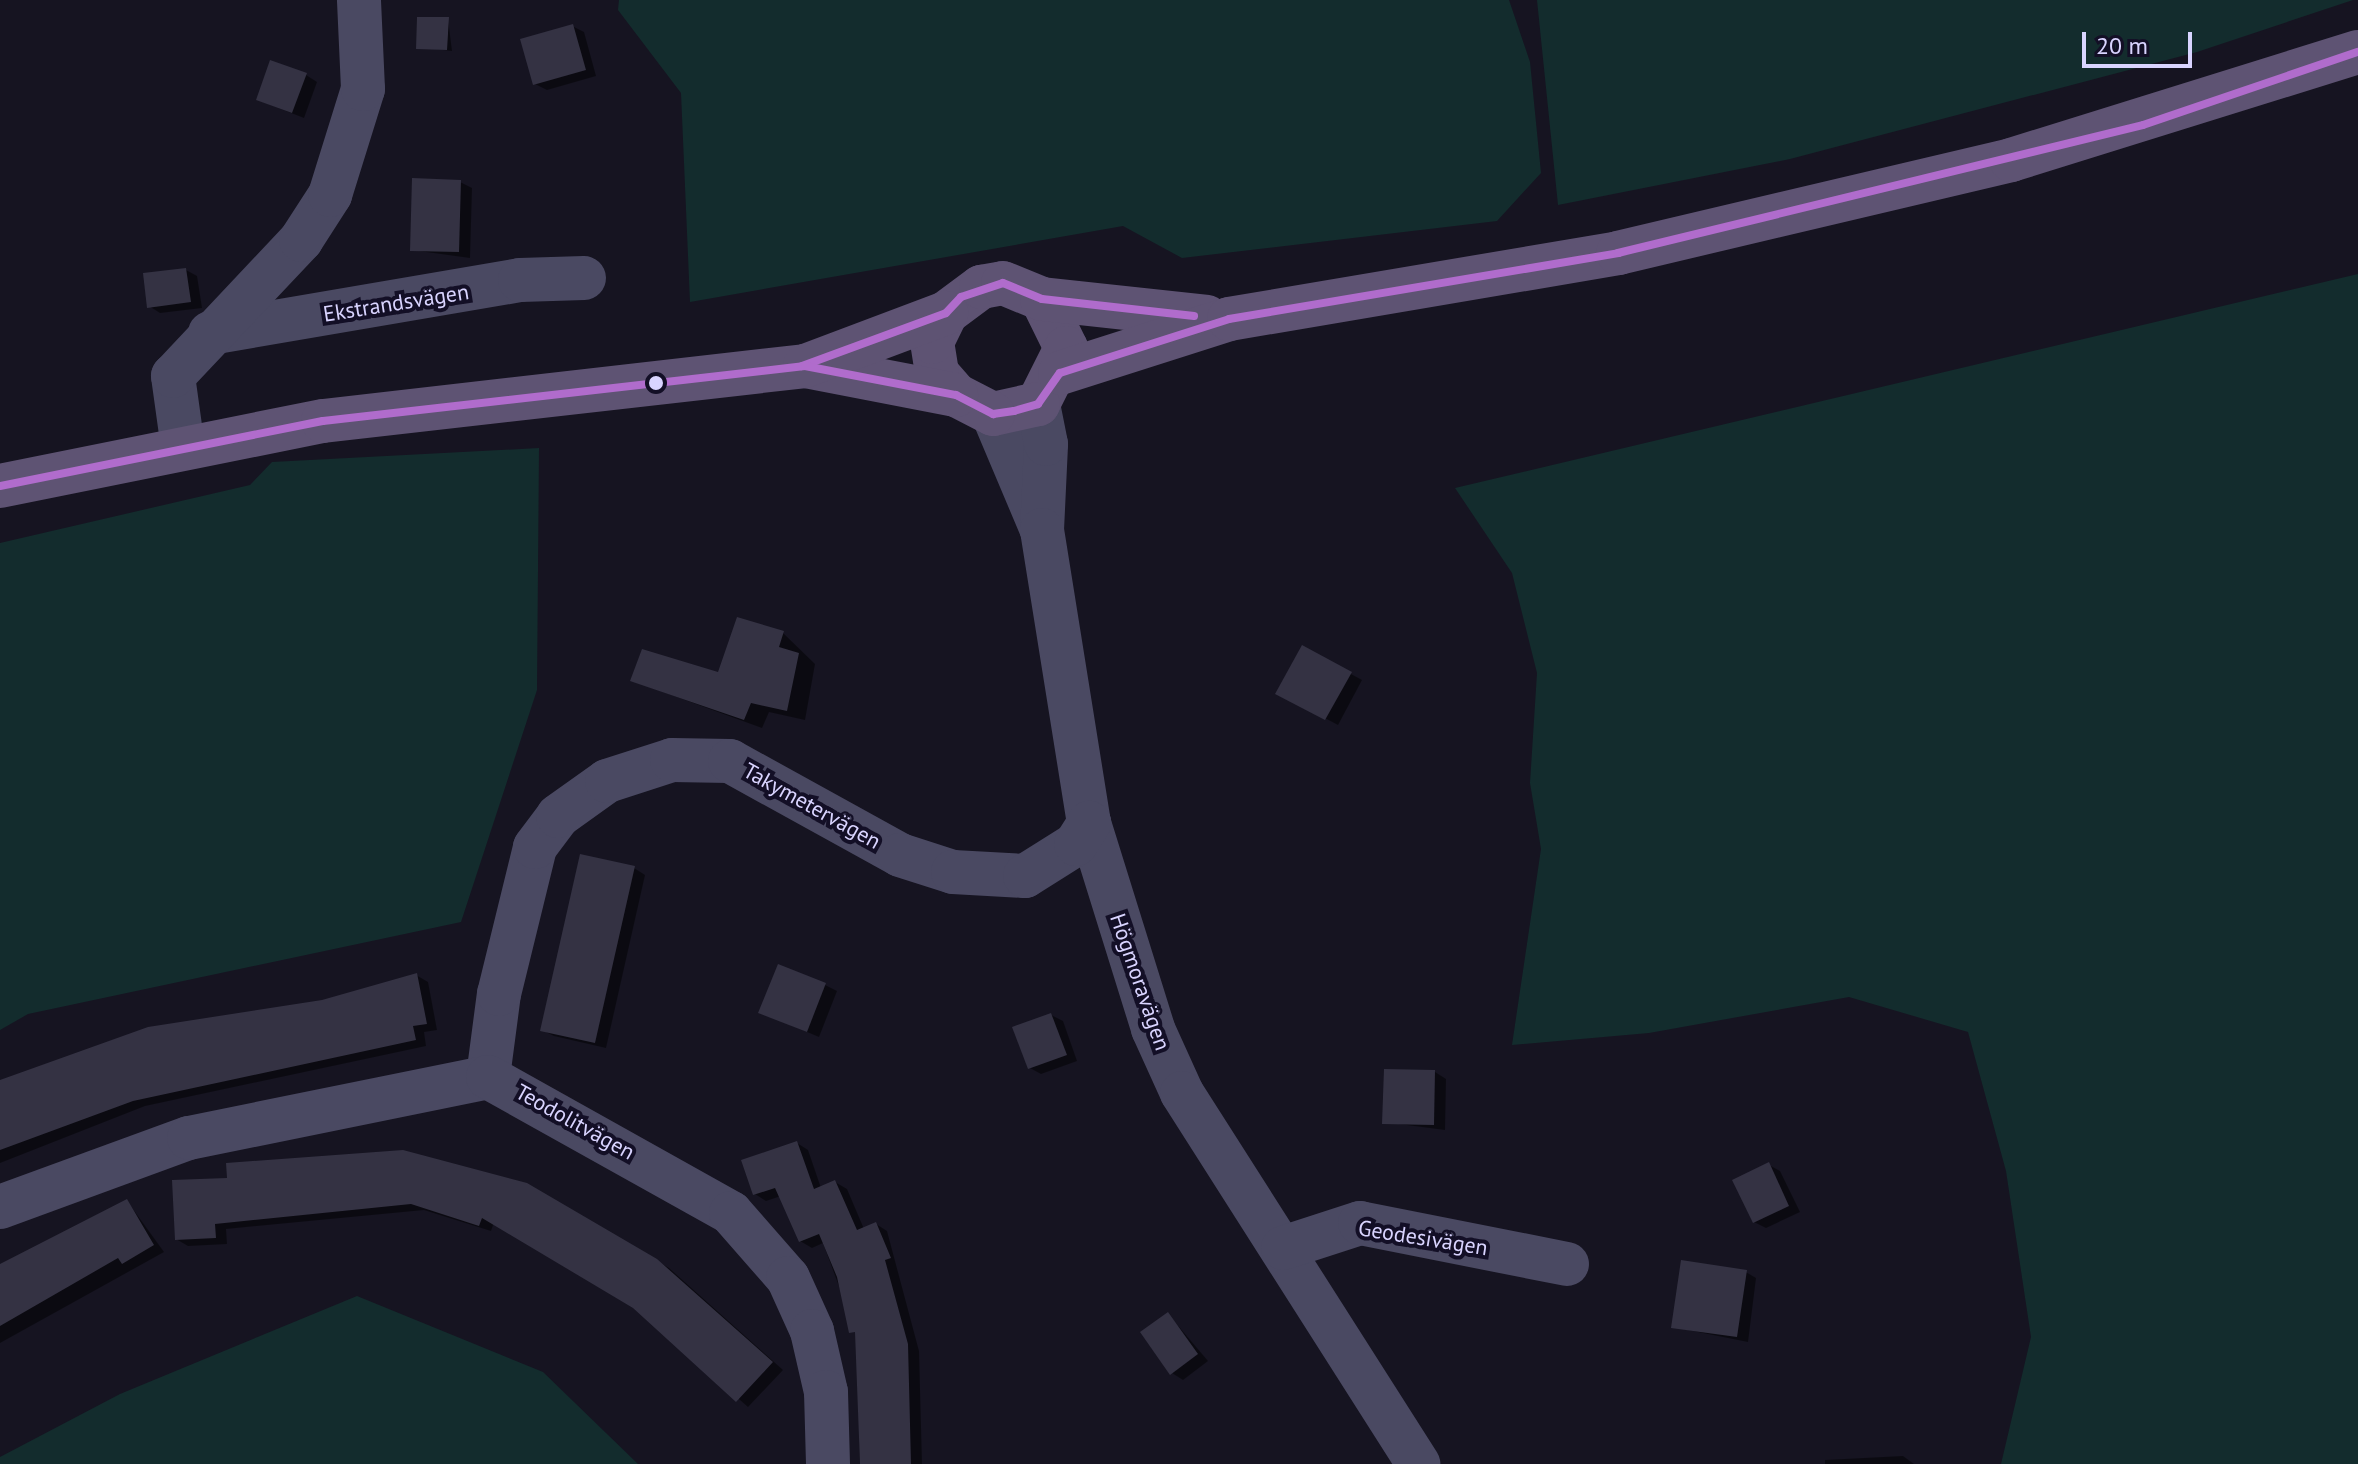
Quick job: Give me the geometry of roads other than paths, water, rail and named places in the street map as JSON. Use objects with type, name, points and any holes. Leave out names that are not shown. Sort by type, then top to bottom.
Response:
[{"type":"main road","points":[[805,366],[975,405],[1049,389],[1229,319],[1618,253],[2143,125],[2358,52]]},
{"type":"main road","points":[[0,486],[323,421],[805,366],[946,313],[981,287],[1003,283],[1042,299],[1229,319]]},
{"type":"main road","points":[[1042,299],[1066,348],[1049,389]]},
{"type":"main road","points":[[946,313],[932,342],[937,373],[975,405]]},
{"type":"street","points":[[183,448],[173,376],[210,333],[301,240],[330,195],[363,89],[359,0]]},
{"type":"street","name":"Ekstrandsvägen","points":[[210,333],[520,280],[584,278]]},
{"type":"street","name":"Högmoravägen","points":[[1049,389],[1042,530],[1089,823],[1153,1029],[1182,1093],[1418,1464]]},
{"type":"street","name":"Högmoravägen","points":[[975,405],[1042,530]]},
{"type":"street","name":"Takymetervägen","points":[[488,1077],[499,994],[535,847],[558,816],[607,781],[672,760],[730,761],[900,855],[953,872],[1025,876],[1076,844],[1089,823]]},
{"type":"street","name":"Teodolitvägen","points":[[0,1207],[189,1138],[488,1077],[694,1187],[741,1224],[788,1278],[812,1331],[826,1392],[828,1464]]},
{"type":"street","name":"Geodesivägen","points":[[1283,1248],[1360,1223],[1567,1264]]}]
